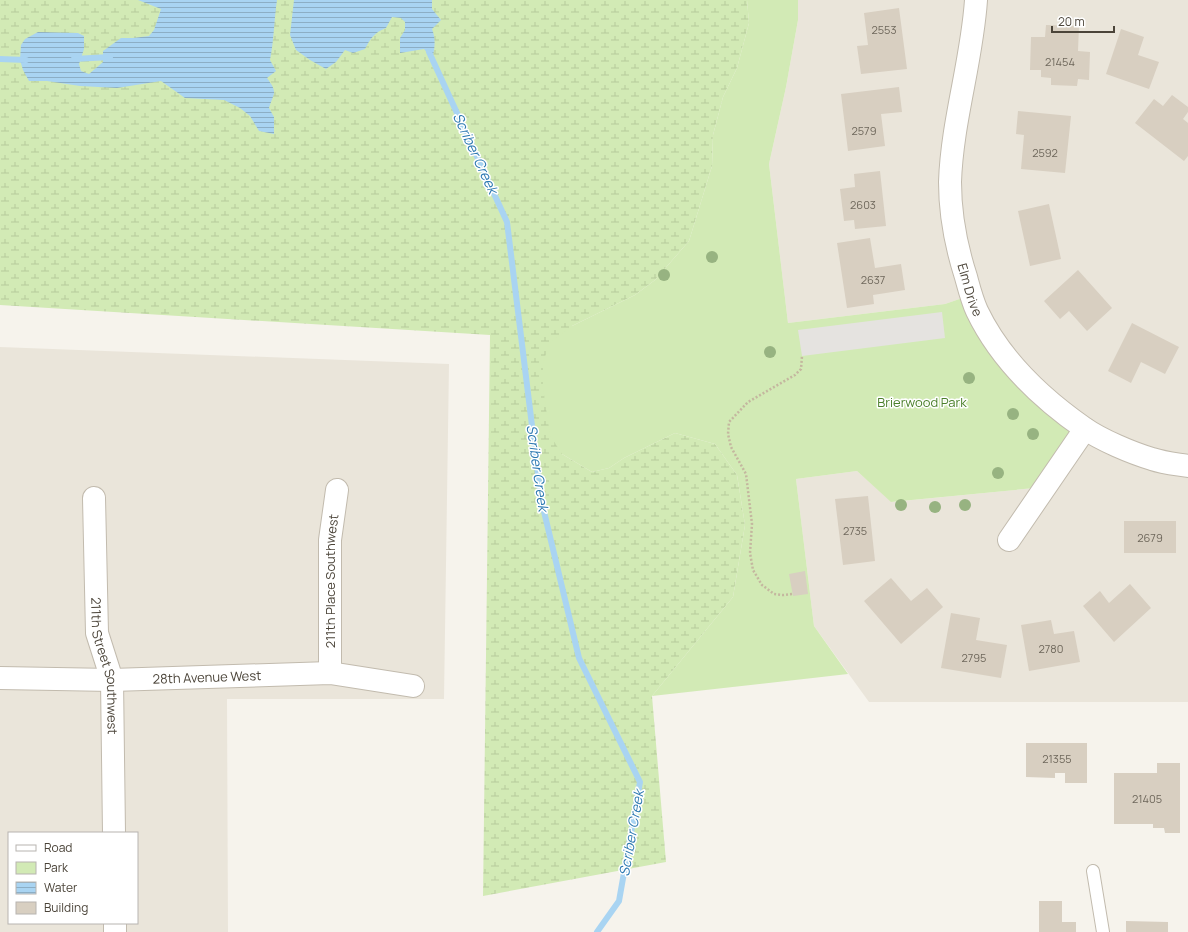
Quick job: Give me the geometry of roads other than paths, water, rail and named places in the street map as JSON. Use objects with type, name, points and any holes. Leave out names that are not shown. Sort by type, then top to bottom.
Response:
[{"type":"street","name":"Elm Drive","points":[[976,0],[970,48],[952,151],[950,184],[953,223],[960,258],[977,311],[999,347],[1018,371],[1046,398],[1085,429],[1123,448],[1154,460],[1188,466]]},
{"type":"street","points":[[1009,540],[1085,429]]},
{"type":"street","name":"211th Place Southwest","points":[[330,673],[330,540],[337,490]]},
{"type":"street","name":"211th Street Southwest","points":[[94,498],[97,633],[112,680],[114,832]]},
{"type":"street","name":"28th Avenue West","points":[[0,678],[112,680],[330,673],[413,686]]},
{"type":"lane","points":[[1093,871],[1103,932]]},
{"type":"water","points":[[138,0],[277,0],[270,60],[276,71],[267,78],[274,90],[269,108],[274,117],[274,134],[259,131],[250,116],[240,108],[224,100],[185,98],[161,81],[117,88],[80,86],[47,81],[29,81],[20,60],[21,45],[25,39],[38,32],[78,33],[84,36],[84,49],[79,64],[81,71],[89,74],[103,62],[103,51],[121,38],[149,36],[154,30],[161,9]]},
{"type":"water","points":[[294,0],[432,0],[432,9],[441,20],[432,29],[435,44],[432,59],[424,49],[400,53],[400,38],[405,30],[405,22],[401,18],[392,17],[386,28],[373,36],[365,49],[353,53],[345,50],[336,62],[326,69],[296,50],[290,35]]},
{"type":"waterway","name":"Scriber Creek","points":[[429,52],[507,222],[541,499],[579,658],[640,782],[619,901],[597,932]]},
{"type":"waterway","points":[[74,59],[110,57]]},
{"type":"waterway","points":[[0,59],[26,60]]},
{"type":"park label","name":"Brierwood Park","points":[[922,402]]}]
